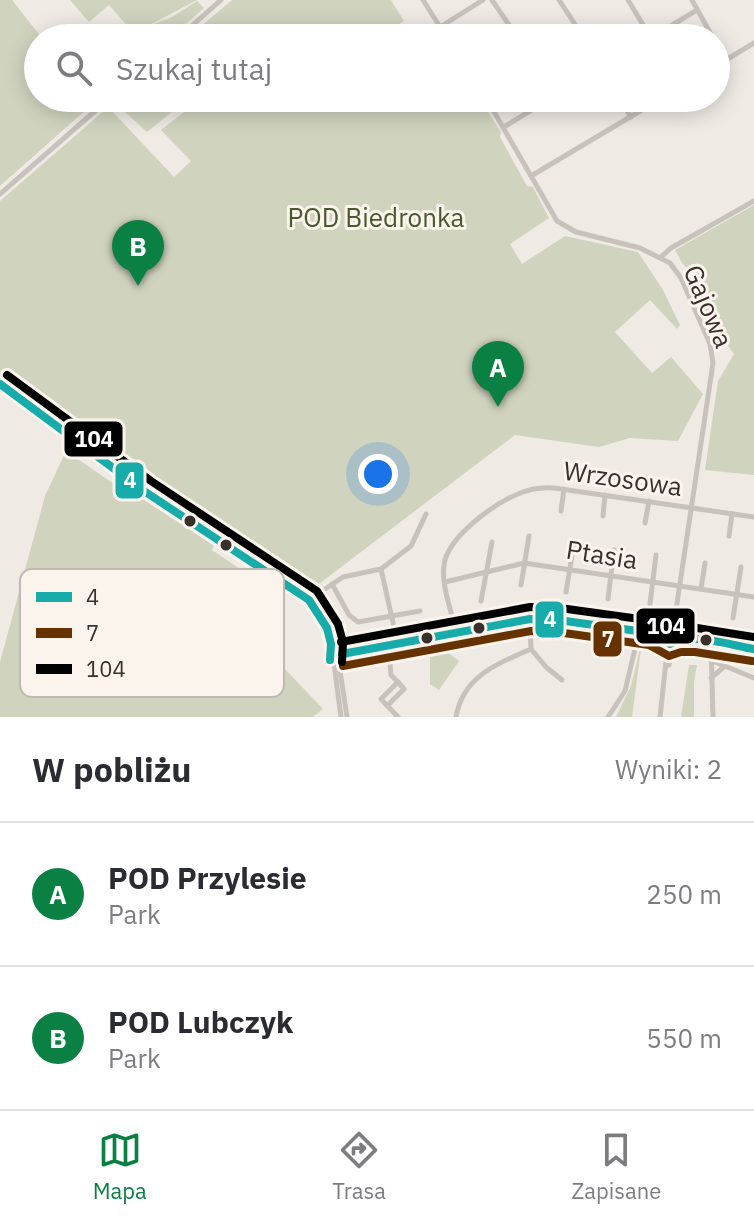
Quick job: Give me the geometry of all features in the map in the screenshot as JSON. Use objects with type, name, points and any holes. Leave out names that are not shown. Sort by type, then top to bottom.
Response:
[{"type":"street","points":[[194,24],[221,0]]},
{"type":"street","points":[[423,0],[438,24]]},
{"type":"street","points":[[445,24],[483,0]]},
{"type":"street","points":[[492,0],[508,24]]},
{"type":"street","points":[[559,0],[575,24]]},
{"type":"street","points":[[628,0],[643,24]]},
{"type":"street","points":[[692,0],[705,24]]},
{"type":"street","points":[[674,24],[697,10]]},
{"type":"street","points":[[730,57],[754,43]]},
{"type":"street","points":[[0,194],[94,112]]},
{"type":"street","name":"Gajowa","points":[[495,112],[553,216],[565,228],[636,246],[661,257],[678,273],[713,353],[660,717]]},
{"type":"street","points":[[504,127],[528,112]]},
{"type":"street","points":[[628,112],[631,117]]},
{"type":"street","points":[[531,176],[639,112]]},
{"type":"street","points":[[661,257],[669,249],[754,201]]},
{"type":"street","points":[[0,384],[60,431],[263,569]]},
{"type":"street","name":"Wrzosowa","points":[[456,632],[445,582],[445,557],[451,544],[462,533],[519,493],[538,488],[564,489],[754,517]]},
{"type":"street","points":[[561,511],[564,489]]},
{"type":"street","points":[[603,516],[605,495]]},
{"type":"street","points":[[645,523],[649,501]]},
{"type":"street","points":[[309,600],[343,577],[381,569],[411,546],[426,514]]},
{"type":"street","points":[[729,536],[732,514]]},
{"type":"street","points":[[521,585],[529,536]]},
{"type":"street","points":[[481,601],[492,542]]},
{"type":"street","points":[[566,592],[574,543]]},
{"type":"street","points":[[608,599],[614,550]]},
{"type":"street","points":[[650,604],[656,555]]},
{"type":"street","name":"Ptasia","points":[[445,582],[524,563],[754,597]]},
{"type":"street","points":[[701,590],[705,563]]},
{"type":"street","points":[[733,618],[741,567]]},
{"type":"street","points":[[381,569],[398,645]]},
{"type":"street","points":[[284,583],[309,600],[325,624],[337,658],[347,717]]},
{"type":"street","points":[[332,584],[349,615],[358,622],[420,611]]},
{"type":"street","points":[[530,619],[531,649],[562,680]]},
{"type":"street","points":[[321,662],[530,619],[558,620],[754,649]]},
{"type":"street","points":[[608,717],[625,691],[639,632]]},
{"type":"street","points":[[711,643],[713,717]]},
{"type":"street","points":[[380,649],[389,652],[391,675],[404,689],[387,706]]},
{"type":"street","points":[[456,717],[463,693],[483,671],[531,649]]},
{"type":"street","points":[[337,658],[341,717]]},
{"type":"street","points":[[710,660],[754,678]]},
{"type":"street","points":[[711,678],[725,666]]},
{"type":"street","points":[[398,682],[381,699],[398,717]]},
{"type":"green space","points":[[0,0],[12,0],[31,24],[24,24],[24,112],[83,112],[0,186]]},
{"type":"green space","points":[[70,0],[197,0],[152,24],[126,24],[109,5],[89,22]]},
{"type":"green space","points":[[232,0],[391,0],[404,21],[399,24],[204,24]]},
{"type":"green space","points":[[197,1],[204,8],[186,24],[154,24]]},
{"type":"green space","name":"POD Biedronka","points":[[103,112],[113,112],[174,177],[191,161],[161,130],[184,112],[488,112],[527,186],[533,187],[549,218],[510,244],[522,264],[565,236],[638,252],[663,290],[680,325],[677,329],[650,300],[615,332],[652,373],[671,357],[703,394],[678,441],[630,438],[599,447],[515,435],[311,590],[284,572],[284,569],[279,569],[155,487],[42,407],[41,402],[12,378],[7,382],[0,376],[0,201]]},
{"type":"green space","points":[[125,112],[172,112],[147,132]]},
{"type":"green space","points":[[754,205],[754,475],[705,470],[718,381],[734,354],[704,311],[697,290],[700,281],[682,263],[675,250]]},
{"type":"green space","points":[[66,451],[214,545],[212,550],[240,569],[25,569],[45,496]]},
{"type":"green space","points":[[20,588],[20,697],[284,697],[284,668],[323,709],[313,717],[0,717],[0,662]]},
{"type":"green space","points":[[642,641],[632,717],[616,717],[631,686]]},
{"type":"green space","points":[[440,647],[459,661],[439,690],[430,684],[430,657]]},
{"type":"green space","points":[[689,665],[697,665],[694,717],[681,717]]},
{"type":"transit line","name":"104","points":[[7,375],[151,481],[284,569]]},
{"type":"transit line","name":"4","points":[[0,384],[144,491],[262,569]]},
{"type":"transit line","name":"104","points":[[284,569],[317,591],[338,624],[343,642],[342,662]]},
{"type":"transit line","name":"4","points":[[284,583],[309,600],[327,628],[331,644],[330,660]]},
{"type":"transit line","name":"104","points":[[341,642],[530,607],[560,608],[654,621],[673,629],[697,628],[754,637]]},
{"type":"transit line","name":"4","points":[[342,654],[530,619],[652,633],[665,638],[670,644],[700,639],[754,649]]},
{"type":"transit line","name":"7","points":[[343,666],[531,631],[649,645],[669,656],[695,652],[752,661]]},
{"type":"place","name":"POD Lubczyk","points":[[138,286]]},
{"type":"place","name":"POD Przylesie","points":[[498,407]]}]
